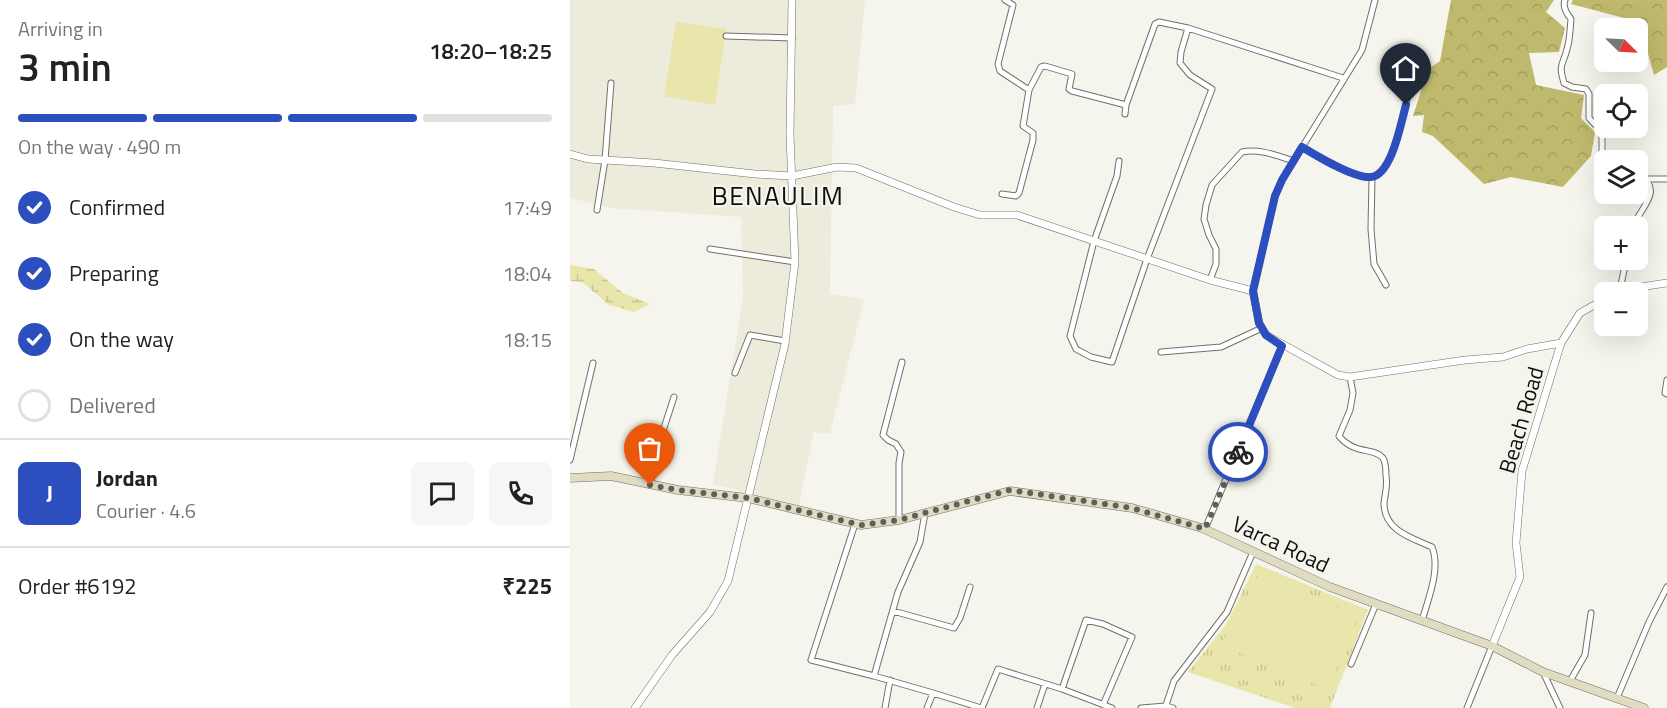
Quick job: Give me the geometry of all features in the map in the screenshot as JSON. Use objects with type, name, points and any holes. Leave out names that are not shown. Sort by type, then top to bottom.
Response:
[{"type":"main road","name":"Varca Road","points":[[570,478],[611,476],[678,490],[748,498],[861,525],[899,520],[1010,490],[1132,508],[1205,529],[1330,587],[1492,646],[1543,672],[1644,708]]},
{"type":"street","points":[[635,708],[672,655],[710,612],[728,581],[785,341],[795,262],[792,176],[792,0]]},
{"type":"street","points":[[1005,0],[1013,2],[998,64],[1000,71],[1029,90]]},
{"type":"street","points":[[1375,0],[1362,50],[1282,180],[1275,196],[1253,291],[1262,328],[1266,335],[1282,346],[1338,375],[1350,377],[1465,360],[1503,357],[1527,349],[1561,343]]},
{"type":"street","points":[[1565,0],[1563,3],[1571,19],[1567,52],[1562,60],[1561,72],[1564,83],[1586,89],[1589,94],[1589,118],[1602,132],[1602,150]]},
{"type":"street","points":[[1125,114],[1126,105],[1155,24],[1159,22],[1188,28],[1343,78]]},
{"type":"street","points":[[1119,161],[1117,176],[1095,242],[1070,336],[1076,349],[1091,357],[1112,362],[1147,259],[1212,89],[1190,75],[1180,63],[1188,28]]},
{"type":"street","points":[[726,36],[792,38]]},
{"type":"street","points":[[1002,194],[1016,196],[1019,193],[1033,133],[1023,126],[1029,90],[1041,67],[1045,66],[1072,74],[1069,89],[1072,91],[1126,105]]},
{"type":"street","points":[[597,210],[605,160],[611,83]]},
{"type":"street","points":[[1302,147],[1362,176],[1372,177],[1382,172],[1389,160],[1409,91]]},
{"type":"street","points":[[1210,280],[1216,264],[1216,249],[1204,219],[1212,185],[1242,152],[1271,154],[1294,161]]},
{"type":"street","points":[[570,154],[588,159],[792,176],[837,167],[856,168],[954,207],[980,215],[1017,215],[1210,280],[1253,291]]},
{"type":"street","points":[[1372,177],[1371,230],[1374,264],[1386,285]]},
{"type":"street","points":[[1648,179],[1667,179]]},
{"type":"street","points":[[1648,182],[1650,188],[1648,201]]},
{"type":"street","points":[[710,249],[795,262]]},
{"type":"street","points":[[1648,286],[1667,283]]},
{"type":"street","name":"Beach Road","points":[[1492,646],[1520,577],[1516,543],[1522,471],[1561,343],[1580,314],[1594,306]]},
{"type":"street","points":[[1161,352],[1221,347],[1262,328]]},
{"type":"street","points":[[735,373],[750,335],[785,341]]},
{"type":"street","points":[[1205,529],[1282,346]]},
{"type":"street","points":[[899,520],[901,452],[896,444],[883,435],[902,362]]},
{"type":"street","points":[[570,460],[593,363]]},
{"type":"street","points":[[1350,377],[1352,401],[1339,436],[1357,450],[1370,451],[1385,460],[1388,484],[1384,506],[1390,520],[1400,533],[1432,547],[1435,555],[1432,583],[1422,621]]},
{"type":"street","points":[[1667,380],[1665,393],[1667,394]]},
{"type":"street","points":[[650,485],[662,434],[674,397]]},
{"type":"street","points":[[874,675],[898,592],[920,542],[925,513]]},
{"type":"street","points":[[855,524],[811,660],[874,675],[982,708],[998,669],[1112,708]]},
{"type":"street","points":[[1165,707],[1174,681],[1227,612],[1253,552]]},
{"type":"street","points":[[893,611],[954,628],[960,618],[970,587]]},
{"type":"street","points":[[1617,698],[1649,622],[1667,587]]},
{"type":"street","points":[[1351,664],[1376,604]]},
{"type":"street","points":[[1570,681],[1585,655],[1591,613]]},
{"type":"street","points":[[1062,689],[1086,620],[1103,624],[1131,638],[1103,705]]},
{"type":"street","points":[[1467,708],[1492,646]]},
{"type":"street","points":[[1543,672],[1560,708]]},
{"type":"street","points":[[885,708],[890,680]]},
{"type":"street","points":[[1037,708],[1045,684]]},
{"type":"street","points":[[927,708],[933,693]]},
{"type":"street","points":[[1141,708],[1173,708]]},
{"type":"shaded area","points":[[570,0],[865,0],[855,104],[833,106],[830,294],[864,299],[830,434],[814,432],[799,505],[713,484],[743,297],[741,217],[611,208],[570,198]]},
{"type":"green space","points":[[1451,0],[1554,0],[1546,12],[1565,28],[1559,52],[1529,53],[1536,85],[1584,95],[1581,118],[1594,131],[1591,156],[1563,187],[1511,177],[1484,184],[1433,136],[1422,132],[1424,115],[1413,116],[1428,69],[1440,61]]},
{"type":"green space","points":[[1573,0],[1667,0],[1667,67],[1654,75],[1648,54],[1648,18],[1624,18],[1571,4]]},
{"type":"green space","points":[[676,22],[726,29],[715,105],[664,96]]},
{"type":"green space","points":[[570,265],[594,269],[623,293],[650,304],[634,312],[609,305],[582,282],[570,281]]},
{"type":"green space","points":[[1256,564],[1368,610],[1330,708],[1295,708],[1188,672],[1227,623]]},
{"type":"green space","points":[[1260,572],[1358,616],[1328,690],[1221,645]]},
{"type":"way so far","points":[[650,485],[748,498],[861,525],[899,520],[1010,490],[1132,508],[1205,529],[1238,452]]},
{"type":"district","name":"BENAULIM","points":[[778,195]]},
{"type":"route","points":[[1238,452],[1282,346],[1266,335],[1259,323],[1253,291],[1275,196],[1282,180],[1302,147],[1334,165],[1362,176],[1372,177],[1382,172],[1396,142],[1406,105]]}]
